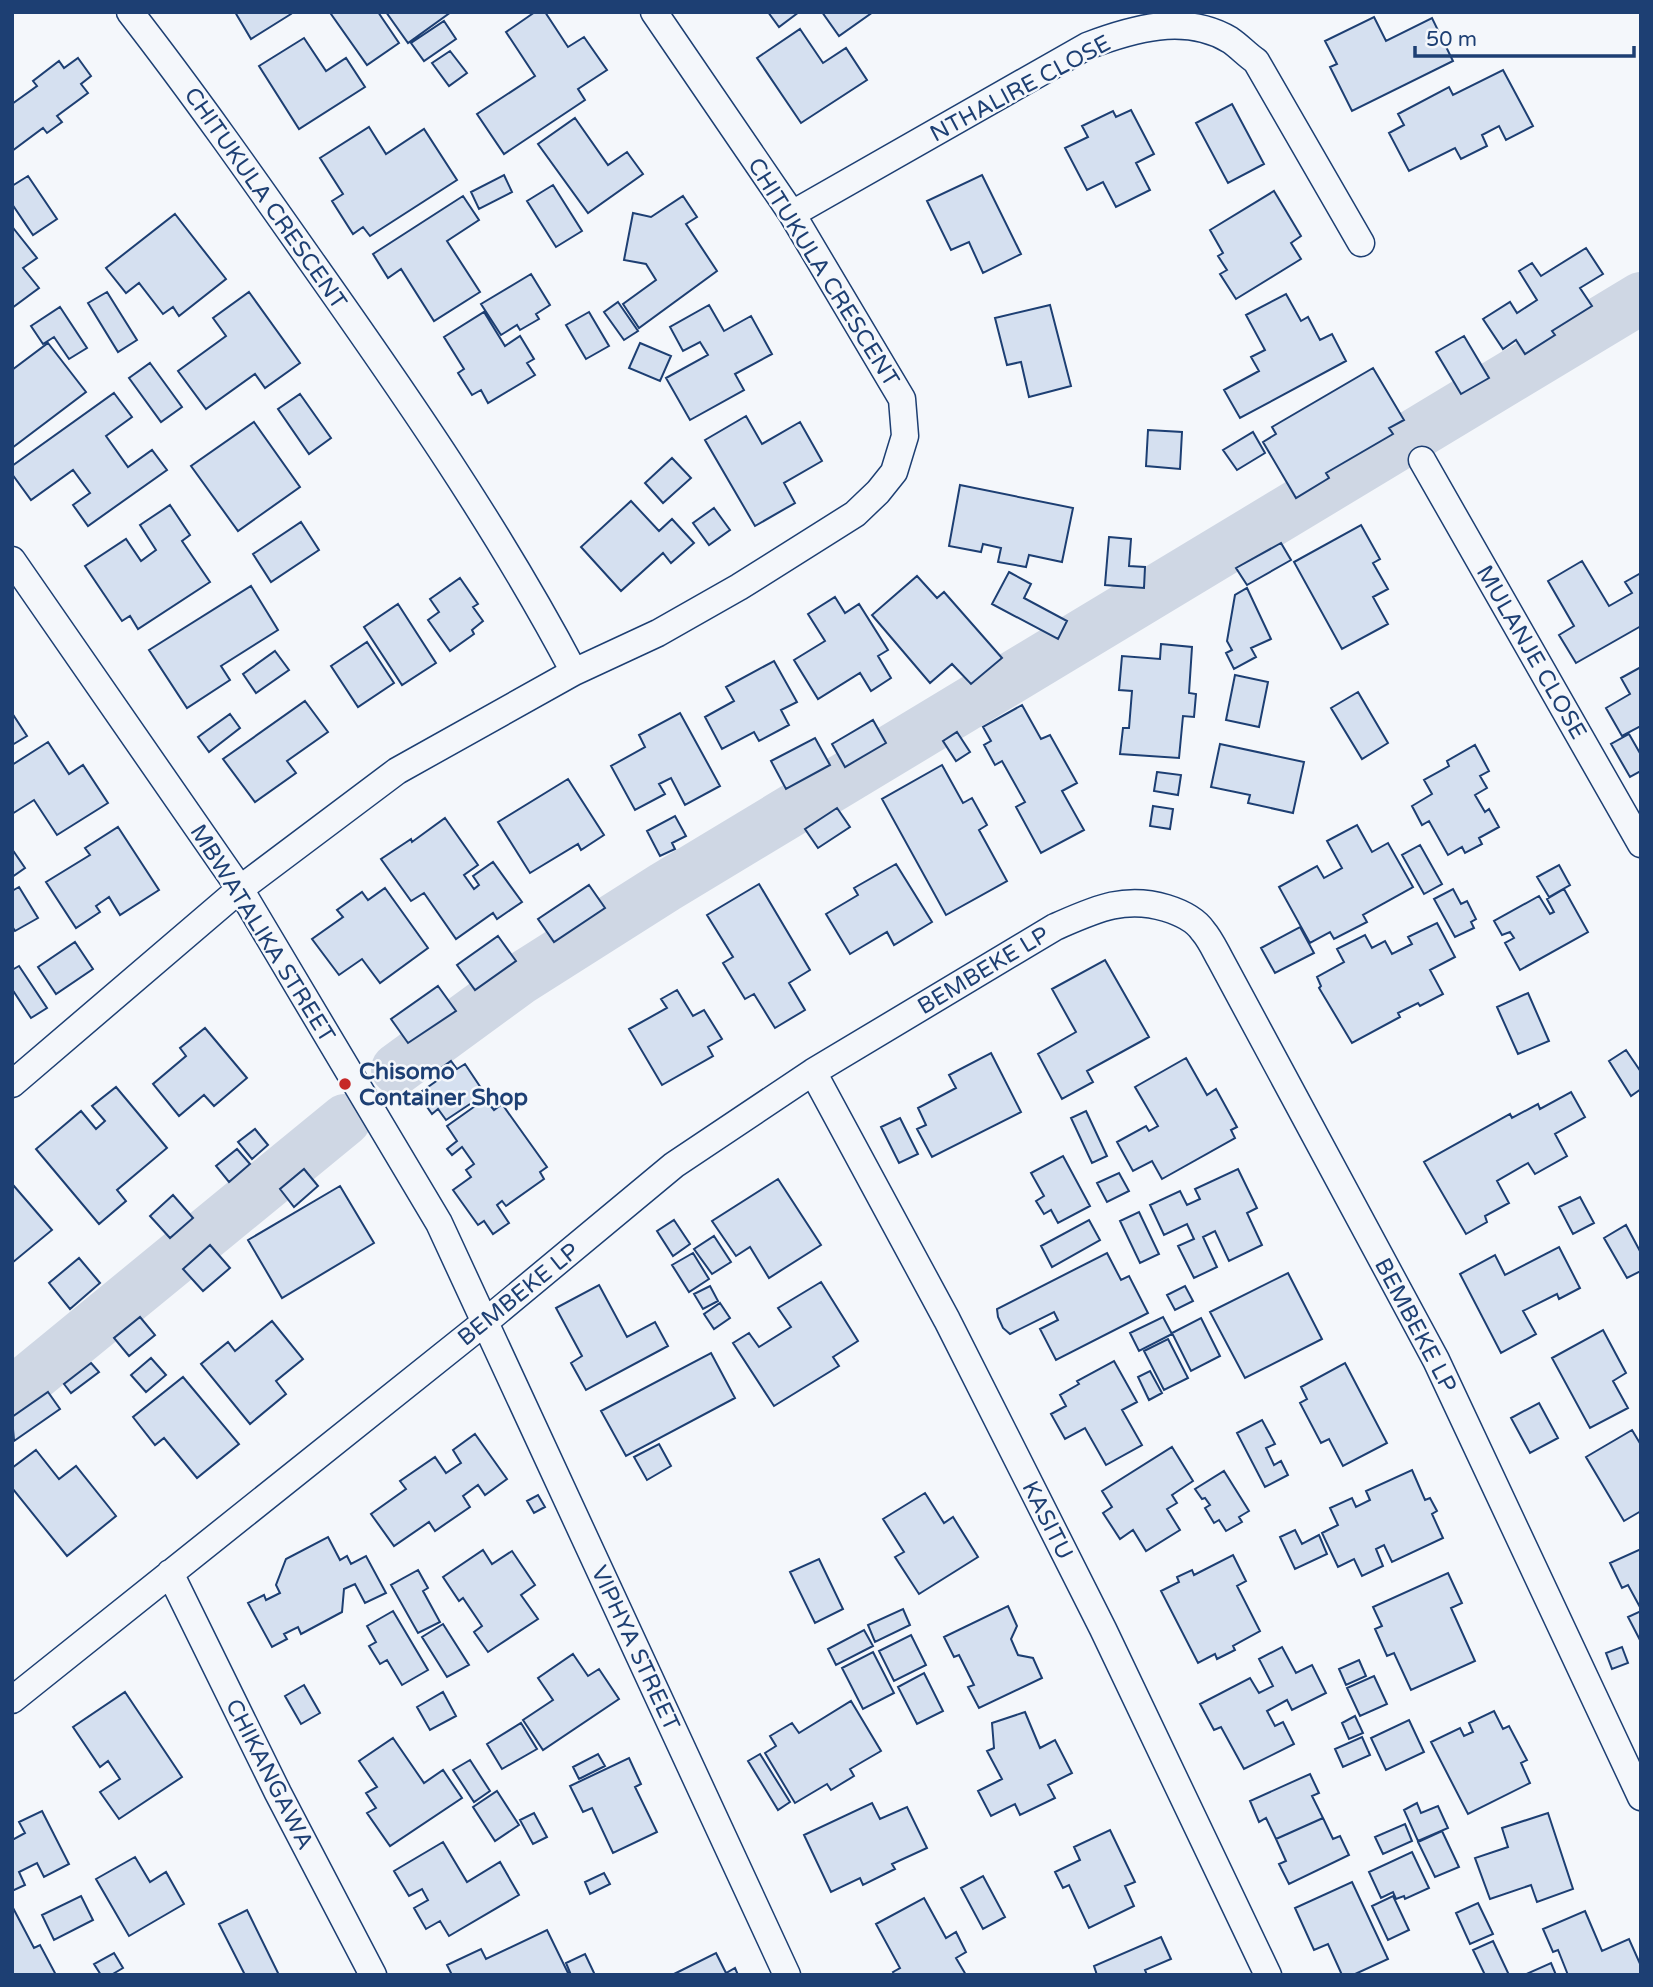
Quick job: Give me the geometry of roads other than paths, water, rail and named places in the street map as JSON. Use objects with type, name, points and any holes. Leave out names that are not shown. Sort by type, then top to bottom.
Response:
[{"type":"street","name":"CHITUKULA CRESCENT","points":[[130,12],[179,75],[399,384],[509,557],[574,672]]},
{"type":"street","name":"CHITUKULA CRESCENT","points":[[12,1084],[240,889],[397,771],[574,672],[658,633],[762,572],[855,514],[894,472],[905,436],[902,400],[792,214],[654,12]]},
{"type":"street","name":"NTHALIRE CLOSE","points":[[792,214],[1087,46],[1127,31],[1169,25],[1205,30],[1230,40],[1256,61],[1361,243]]},
{"type":"street","name":"MULANJE CLOSE","points":[[1422,460],[1641,844]]},
{"type":"street","name":"MBWATALIKA STREET","points":[[12,560],[240,889],[439,1223],[485,1322]]},
{"type":"street","name":"BEMBEKE LP","points":[[12,1700],[485,1322],[674,1165],[813,1072],[1055,927],[1095,910],[1128,901],[1180,912],[1202,929],[1436,1360],[1641,1797]]},
{"type":"street","name":"KASITU","points":[[813,1072],[947,1321],[1103,1629],[1268,1975]]},
{"type":"street","name":"VIPHYA STREET","points":[[485,1322],[787,1975]]},
{"type":"street","name":"CHIKANGAWA","points":[[170,1573],[278,1793],[373,1975]]},
{"type":"waterway","points":[[397,1069],[520,979],[665,887],[1641,298]]},
{"type":"waterway","points":[[12,1393],[345,1120]]},
{"type":"place","name":"Chisomo Container Shop","points":[[345,1084]]}]
